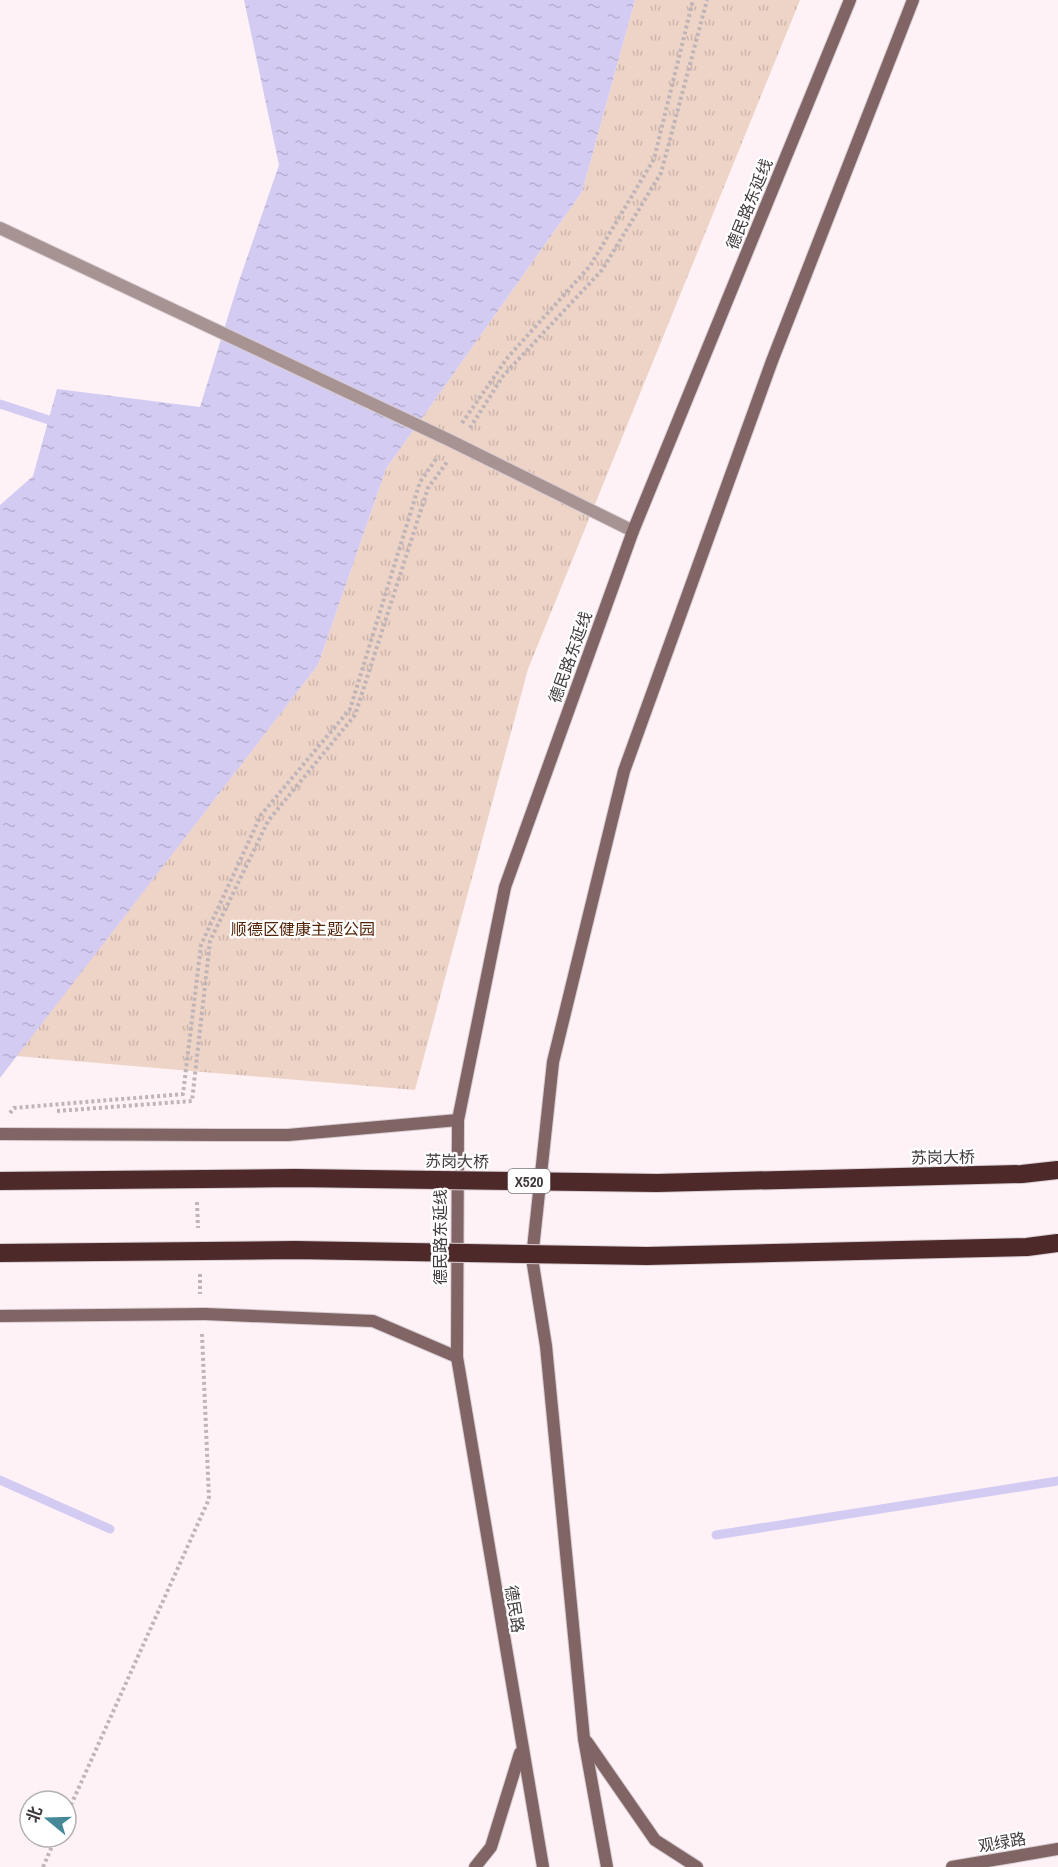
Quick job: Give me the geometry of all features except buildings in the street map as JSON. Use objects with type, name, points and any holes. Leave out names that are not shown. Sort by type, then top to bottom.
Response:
[{"type":"highway","name":"苏岗大桥","points":[[0,1181],[295,1178],[657,1183],[1022,1174],[1058,1170]]},
{"type":"highway","points":[[0,1253],[295,1250],[647,1256],[1027,1247],[1058,1243]]},
{"type":"main road","name":"德民路东延线","points":[[457,1357],[458,1120],[505,887],[633,531],[850,0]]},
{"type":"main road","points":[[607,1867],[584,1739],[546,1346],[532,1258],[553,1062],[624,771],[772,361],[913,0]]},
{"type":"main road","points":[[0,1134],[288,1135],[458,1120]]},
{"type":"main road","points":[[0,1316],[373,1321],[457,1357]]},
{"type":"main road","name":"德民路","points":[[457,1357],[543,1867]]},
{"type":"main road","points":[[584,1739],[655,1840],[697,1867]]},
{"type":"main road","points":[[476,1867],[491,1847],[522,1749]]},
{"type":"main road","name":"观绿路","points":[[952,1867],[1058,1849]]},
{"type":"street","points":[[0,228],[454,443],[633,531]]},
{"type":"path","points":[[47,1112],[192,1101],[210,941],[268,821],[355,715],[428,488],[508,357],[590,266],[654,159],[693,0]]},
{"type":"path","points":[[7,1117],[14,1108],[183,1094],[201,945],[261,815],[350,709],[420,482],[454,443],[503,376],[602,270],[661,173],[706,0]]},
{"type":"path","points":[[196,1195],[198,1230]]},
{"type":"path","points":[[199,1265],[201,1300]]},
{"type":"path","points":[[78,1789],[209,1499],[203,1319]]},
{"type":"path","points":[[43,1867],[51,1849]]},
{"type":"green space","name":"顺德区健康主题公园","points":[[635,0],[800,0],[528,669],[415,1090],[16,1056],[318,665],[386,469],[582,192]]},
{"type":"water","points":[[244,0],[635,0],[582,192],[386,469],[318,665],[0,1078],[0,505],[33,476],[57,389],[200,407],[238,284],[279,165]]},
{"type":"waterway","points":[[0,404],[58,423]]},
{"type":"waterway","points":[[0,1480],[110,1529]]},
{"type":"waterway","points":[[716,1535],[1058,1481]]}]
